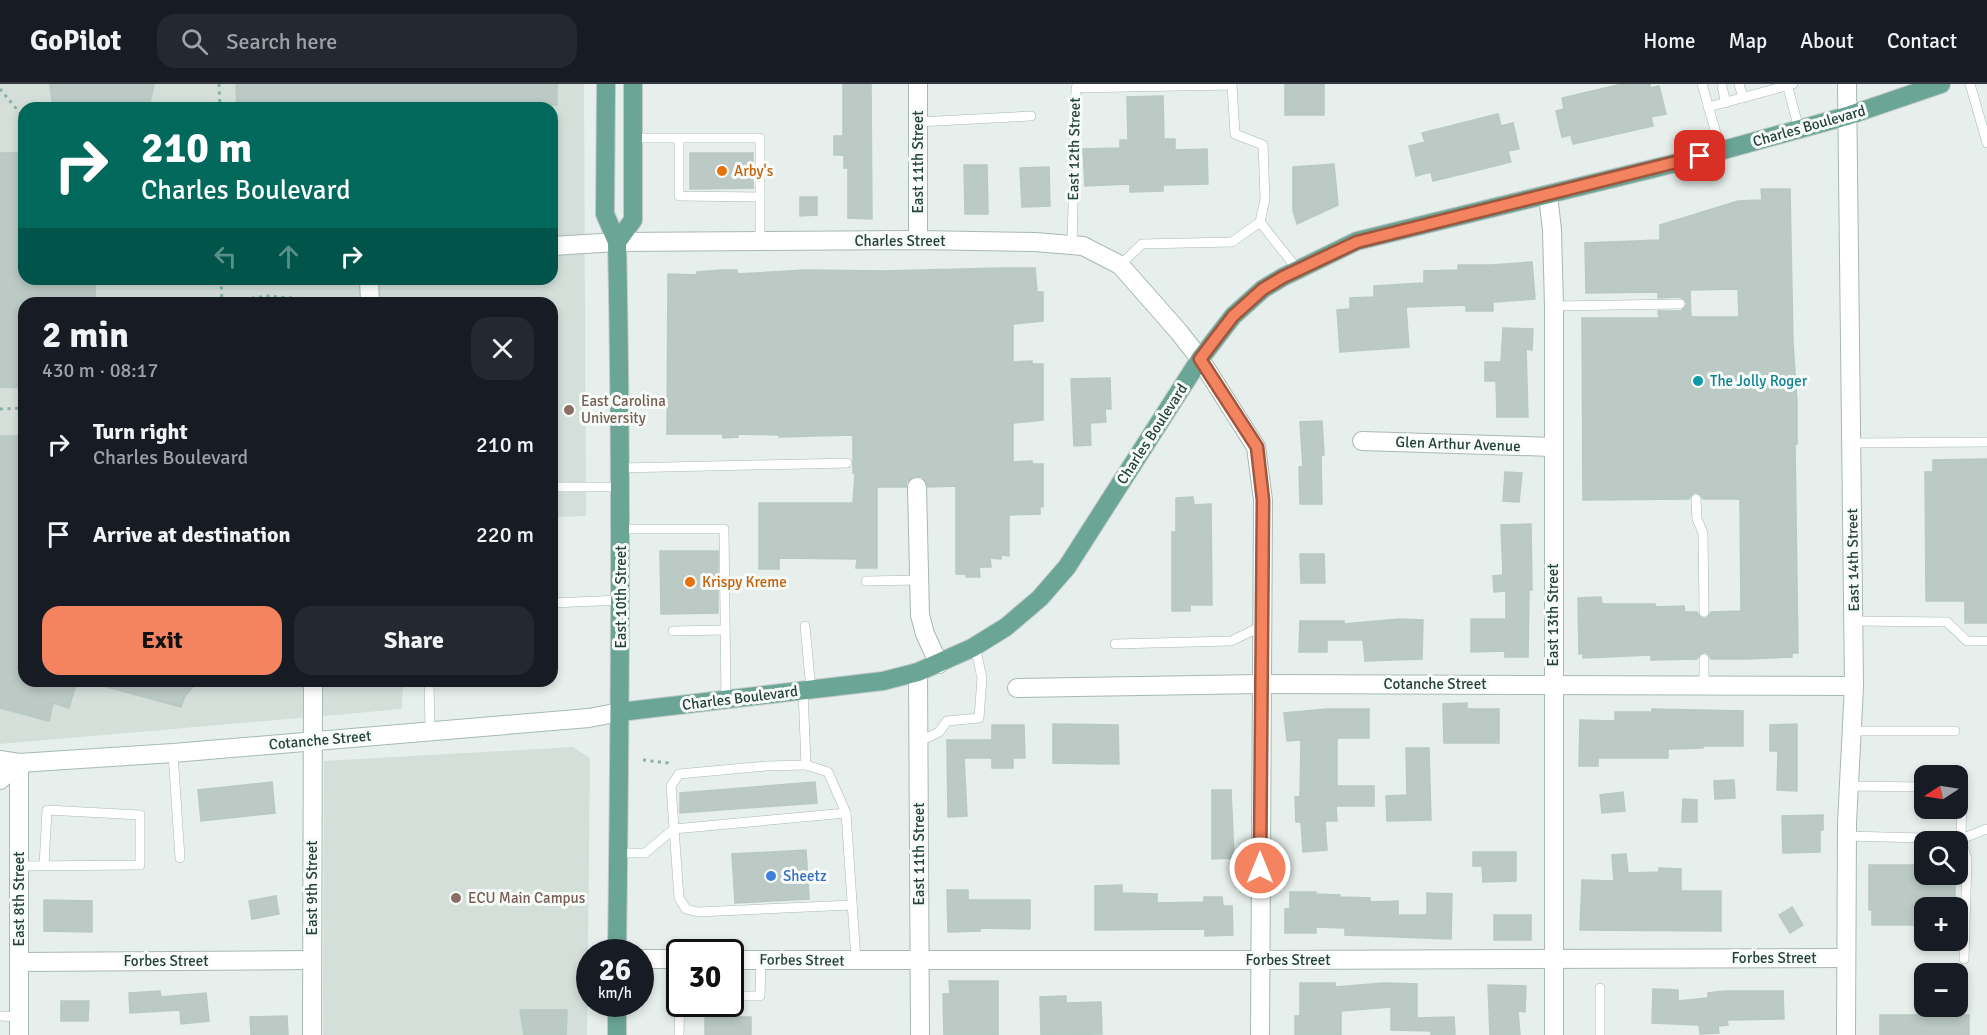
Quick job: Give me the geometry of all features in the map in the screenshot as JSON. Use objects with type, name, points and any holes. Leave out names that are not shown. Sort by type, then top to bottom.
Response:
[{"type":"main road","name":"East 10th Street","points":[[606,84],[605,214],[617,242],[621,478],[616,939]]},
{"type":"main road","points":[[617,242],[633,220],[633,84]]},
{"type":"main road","name":"Charles Boulevard","points":[[620,712],[883,681],[939,664],[1006,627],[1040,598],[1067,567],[1200,359],[1233,316],[1263,289],[1298,270],[1357,242],[1721,151],[1847,116],[1941,84]]},
{"type":"main road","points":[[617,1017],[617,1035]]},
{"type":"street","name":"East 11th Street","points":[[918,84],[918,240]]},
{"type":"street","name":"East 14th Street","points":[[1846,1035],[1847,836],[1854,686],[1847,84]]},
{"type":"street","name":"East 13th Street","points":[[1548,195],[1552,230],[1554,306],[1554,1035]]},
{"type":"street","name":"Charles Street","points":[[558,246],[617,242],[918,240],[1035,242],[1083,246],[1120,265],[1200,359]]},
{"type":"street","points":[[1200,359],[1257,447],[1263,500],[1260,1035]]},
{"type":"street","name":"Glen Arthur Avenue","points":[[1362,441],[1554,447]]},
{"type":"street","points":[[917,487],[920,615],[925,634],[939,664]]},
{"type":"street","name":"East 11th Street","points":[[918,672],[920,1035]]},
{"type":"street","name":"Cotanche Street","points":[[1017,688],[1261,684],[1854,686]]},
{"type":"street","name":"East 9th Street","points":[[312,1035],[313,687]]},
{"type":"street","name":"Cotanche Street","points":[[0,760],[19,763],[173,753],[589,718],[620,712]]},
{"type":"street","points":[[0,780],[19,763]]},
{"type":"street","name":"East 8th Street","points":[[19,763],[19,1026]]},
{"type":"street","name":"Forbes Street","points":[[744,960],[1845,958]]},
{"type":"street","name":"Forbes Street","points":[[19,962],[312,960]]},
{"type":"lane","points":[[1702,84],[1721,151]]},
{"type":"lane","points":[[1739,84],[1743,98]]},
{"type":"lane","points":[[1708,108],[1743,98],[1757,89],[1789,84],[1799,129]]},
{"type":"lane","points":[[1970,84],[1987,143]]},
{"type":"lane","name":"East 12th Street","points":[[1072,245],[1076,88],[1232,85],[1235,134],[1263,145],[1265,199],[1260,222]]},
{"type":"lane","points":[[1722,87],[1726,103]]},
{"type":"lane","points":[[918,122],[1031,116]]},
{"type":"lane","points":[[633,138],[760,138],[760,242]]},
{"type":"lane","points":[[679,138],[679,196],[760,197]]},
{"type":"lane","points":[[1120,265],[1142,244],[1232,242],[1260,222],[1298,270]]},
{"type":"lane","points":[[1554,306],[1680,304]]},
{"type":"lane","points":[[1852,443],[1987,442]]},
{"type":"lane","points":[[558,487],[621,478],[847,463]]},
{"type":"lane","points":[[1696,499],[1697,519],[1703,533],[1704,612]]},
{"type":"lane","points":[[621,529],[724,529],[726,699]]},
{"type":"lane","points":[[866,581],[919,580]]},
{"type":"lane","points":[[558,603],[621,600]]},
{"type":"lane","points":[[1853,621],[1947,622],[1967,641],[1987,641]]},
{"type":"lane","points":[[806,626],[806,765]]},
{"type":"lane","points":[[1115,644],[1231,641],[1262,626]]},
{"type":"lane","points":[[673,631],[725,630]]},
{"type":"lane","points":[[918,742],[939,732],[947,722],[979,718],[982,678],[975,646]]},
{"type":"lane","points":[[1704,659],[1704,686]]},
{"type":"lane","points":[[429,687],[430,731]]},
{"type":"lane","points":[[1852,731],[1955,731]]},
{"type":"lane","points":[[173,753],[180,858]]},
{"type":"lane","points":[[852,905],[698,912],[686,909],[679,898],[670,786],[679,774],[765,766],[806,765],[828,772],[846,813],[856,961]]},
{"type":"lane","points":[[1849,786],[1914,788]]},
{"type":"lane","points":[[18,866],[44,866],[140,865],[140,815],[47,810],[44,866]]},
{"type":"lane","points":[[618,853],[645,853],[674,829],[846,813]]},
{"type":"lane","points":[[1968,836],[1987,829]]},
{"type":"lane","points":[[1847,836],[1914,838]]},
{"type":"lane","points":[[1964,959],[1965,885]]},
{"type":"lane","points":[[744,996],[760,996],[761,960]]},
{"type":"lane","points":[[1600,988],[1600,1035]]},
{"type":"lane","points":[[0,1016],[19,1026]]},
{"type":"lane","points":[[679,1017],[679,1035]]},
{"type":"path","points":[[219,84],[220,102]]},
{"type":"path","points":[[0,90],[18,111]]},
{"type":"path","points":[[260,297],[279,297]]},
{"type":"path","points":[[0,409],[18,408]]},
{"type":"path","points":[[644,760],[668,763],[679,774]]},
{"type":"shaded area","name":"East Carolina University","points":[[0,84],[584,84],[586,516],[558,517],[558,297],[18,297],[18,687],[403,687],[402,709],[0,744]]},
{"type":"shaded area","name":"ECU Main Campus","points":[[573,747],[590,758],[588,939],[576,939],[576,1017],[587,1017],[587,1035],[323,1035],[324,761]]},
{"type":"building","points":[[50,84],[154,84],[150,102],[52,101]]},
{"type":"building","points":[[236,84],[557,84],[557,102],[237,102]]},
{"type":"building","points":[[843,84],[871,84],[872,219],[848,218],[848,168],[844,168],[844,155],[834,155],[834,136],[843,136]]},
{"type":"building","points":[[1285,84],[1324,84],[1324,115],[1285,115]]},
{"type":"building","points":[[1622,84],[1650,84],[1650,88],[1659,86],[1666,114],[1651,117],[1653,126],[1573,144],[1571,135],[1562,137],[1556,111],[1564,109],[1562,98]]},
{"type":"building","points":[[1163,96],[1164,139],[1175,139],[1175,150],[1207,149],[1208,184],[1163,185],[1163,191],[1130,192],[1130,184],[1085,186],[1083,149],[1120,148],[1120,140],[1128,140],[1127,97]]},
{"type":"building","points":[[1498,114],[1501,126],[1513,123],[1519,149],[1508,151],[1511,162],[1433,181],[1431,172],[1416,176],[1409,146],[1425,142],[1422,133]]},
{"type":"building","points":[[0,153],[18,153],[18,285],[95,285],[95,297],[18,297],[18,388],[0,387]]},
{"type":"building","name":"Arby's","points":[[690,153],[753,153],[753,188],[690,189]]},
{"type":"building","points":[[1334,164],[1338,205],[1297,224],[1293,211],[1293,167]]},
{"type":"building","points":[[964,165],[987,165],[988,214],[965,214]]},
{"type":"building","points":[[1049,167],[1050,206],[1022,207],[1020,168]]},
{"type":"building","points":[[1761,189],[1790,189],[1793,343],[1797,403],[1797,444],[1795,444],[1798,653],[1792,653],[1792,657],[1747,659],[1711,659],[1705,652],[1697,659],[1651,660],[1651,655],[1583,658],[1583,653],[1579,654],[1578,598],[1601,597],[1602,604],[1684,606],[1685,612],[1697,612],[1704,619],[1711,612],[1741,611],[1740,499],[1703,499],[1696,492],[1689,499],[1583,500],[1582,318],[1659,318],[1658,311],[1681,311],[1687,304],[1680,297],[1658,298],[1658,292],[1586,293],[1585,243],[1660,240],[1660,225],[1738,201],[1762,200]],"holes":[[[1738,289],[1739,317],[1691,317],[1690,290]]]},
{"type":"building","points":[[800,197],[817,197],[817,215],[800,216]]},
{"type":"building","points":[[1532,262],[1535,299],[1493,302],[1493,311],[1466,311],[1466,305],[1406,307],[1409,347],[1340,352],[1337,310],[1350,309],[1350,298],[1374,297],[1374,286],[1424,283],[1424,271],[1458,270],[1458,265]]},
{"type":"building","points":[[1035,268],[1037,292],[1043,292],[1043,321],[1013,324],[1013,362],[1032,361],[1032,364],[1043,364],[1043,420],[1013,423],[1013,462],[1032,461],[1032,464],[1043,464],[1043,507],[1040,506],[1040,514],[1009,515],[1009,556],[1001,555],[1001,559],[990,558],[991,567],[979,567],[980,577],[956,574],[956,486],[928,487],[923,477],[916,476],[907,481],[906,487],[877,487],[877,568],[856,568],[857,559],[779,558],[779,569],[759,569],[759,503],[853,503],[855,473],[853,473],[853,435],[779,437],[779,435],[738,434],[738,437],[723,438],[723,434],[667,434],[668,274],[697,275],[697,272],[722,270],[737,270],[737,274],[806,270],[884,271]]},
{"type":"building","points":[[1503,328],[1533,329],[1532,350],[1526,349],[1528,417],[1497,417],[1496,381],[1485,381],[1485,362],[1501,362]]},
{"type":"building","points":[[1110,378],[1111,409],[1105,409],[1106,422],[1090,423],[1091,445],[1074,446],[1071,379]]},
{"type":"building","points":[[1322,421],[1324,455],[1321,456],[1322,504],[1300,504],[1299,467],[1303,467],[1300,422]]},
{"type":"building","points":[[0,436],[18,436],[18,687],[75,687],[69,708],[53,703],[49,721],[0,708]]},
{"type":"building","points":[[1987,459],[1987,623],[1965,623],[1965,601],[1926,601],[1925,472],[1933,472],[1933,460]]},
{"type":"building","points":[[1505,472],[1522,473],[1519,502],[1503,501]]},
{"type":"building","points":[[1193,497],[1194,505],[1211,504],[1212,605],[1190,605],[1190,611],[1172,611],[1172,532],[1176,532],[1176,498]]},
{"type":"building","points":[[1531,524],[1532,590],[1529,590],[1528,657],[1505,657],[1505,651],[1471,652],[1471,619],[1506,619],[1506,591],[1494,592],[1493,576],[1503,575],[1501,525]]},
{"type":"building","name":"Krispy Kreme","points":[[660,551],[718,551],[718,613],[661,614]]},
{"type":"building","points":[[1300,554],[1324,554],[1325,583],[1301,583]]},
{"type":"building","points":[[1400,619],[1423,620],[1422,659],[1365,661],[1363,640],[1327,640],[1327,652],[1299,652],[1300,621],[1344,621],[1344,624]]},
{"type":"building","points":[[107,687],[193,687],[185,696],[181,707]]},
{"type":"building","points":[[1467,703],[1467,709],[1499,709],[1499,743],[1444,743],[1443,704]]},
{"type":"building","points":[[1327,709],[1369,709],[1369,738],[1337,738],[1337,786],[1374,786],[1374,806],[1336,806],[1337,821],[1325,821],[1327,850],[1303,852],[1301,822],[1296,822],[1295,797],[1300,797],[1301,740],[1287,741],[1284,713]]},
{"type":"building","points":[[1652,709],[1743,711],[1743,746],[1668,749],[1668,758],[1598,758],[1598,766],[1579,766],[1580,720],[1615,721],[1615,712],[1652,712]]},
{"type":"building","points":[[1053,724],[1118,725],[1119,764],[1053,763]]},
{"type":"building","points":[[1797,724],[1797,791],[1777,790],[1778,751],[1770,751],[1770,725]]},
{"type":"building","points":[[992,725],[1024,725],[1025,758],[1013,758],[1013,768],[992,768],[992,758],[964,758],[967,816],[948,817],[947,740],[992,740]]},
{"type":"building","points":[[1406,748],[1429,748],[1431,820],[1387,821],[1386,796],[1407,795]]},
{"type":"building","points":[[1734,780],[1735,798],[1715,799],[1714,781]]},
{"type":"building","points":[[272,782],[275,813],[201,821],[198,790]]},
{"type":"building","points":[[815,782],[817,803],[680,813],[680,793]]},
{"type":"building","points":[[1212,790],[1231,790],[1234,858],[1212,859]]},
{"type":"building","points":[[1623,792],[1625,811],[1602,813],[1600,795]]},
{"type":"building","points":[[1683,799],[1697,800],[1697,822],[1682,822]]},
{"type":"building","points":[[1823,815],[1820,852],[1783,853],[1782,816]]},
{"type":"building","name":"Sheetz","points":[[806,850],[809,899],[735,903],[732,854]]},
{"type":"building","points":[[1473,852],[1516,852],[1516,881],[1483,882],[1482,866],[1473,866]]},
{"type":"building","points":[[1626,854],[1628,873],[1659,872],[1659,868],[1681,869],[1681,891],[1721,891],[1721,931],[1580,930],[1582,880],[1614,881],[1612,855]]},
{"type":"building","points":[[1869,865],[1914,865],[1914,885],[1955,885],[1955,897],[1914,897],[1914,925],[1872,925],[1872,910],[1869,910]]},
{"type":"building","points":[[1122,885],[1122,893],[1157,894],[1157,903],[1204,902],[1204,897],[1222,897],[1223,906],[1232,906],[1233,935],[1205,936],[1205,929],[1095,930],[1095,886]]},
{"type":"building","points":[[947,890],[968,890],[968,900],[1030,900],[1030,929],[980,928],[980,931],[948,932]]},
{"type":"building","points":[[1290,892],[1316,892],[1316,894],[1340,895],[1340,897],[1370,898],[1370,902],[1398,901],[1398,915],[1427,915],[1427,893],[1452,894],[1451,939],[1345,935],[1345,928],[1316,927],[1316,933],[1285,933],[1285,909],[1290,909]]},
{"type":"building","points":[[276,896],[279,914],[252,919],[249,901]]},
{"type":"building","points":[[44,900],[92,901],[92,932],[44,931]]},
{"type":"building","points":[[1792,907],[1803,925],[1790,933],[1779,915]]},
{"type":"building","points":[[1494,915],[1531,915],[1531,940],[1494,940]]},
{"type":"building","points":[[949,981],[998,981],[998,1035],[944,1035],[943,994],[950,994]]},
{"type":"building","points":[[1300,983],[1335,983],[1335,987],[1384,983],[1417,984],[1417,1018],[1454,1017],[1455,1035],[1431,1035],[1431,1031],[1391,1030],[1391,1007],[1341,1011],[1341,1035],[1295,1035],[1295,1016],[1300,1016]]},
{"type":"building","points":[[1488,985],[1526,986],[1525,1012],[1518,1011],[1520,1035],[1490,1035]]},
{"type":"building","points":[[1653,989],[1678,990],[1678,1001],[1708,998],[1708,993],[1725,991],[1783,991],[1784,1019],[1727,1020],[1728,1025],[1718,1026],[1719,1033],[1700,1034],[1699,1025],[1652,1023]]},
{"type":"building","points":[[160,991],[161,997],[206,993],[209,1021],[181,1024],[180,1010],[130,1013],[129,993]]},
{"type":"building","points":[[1066,996],[1066,1003],[1101,1002],[1102,1034],[1041,1035],[1040,997]]},
{"type":"building","points":[[61,1001],[89,1001],[88,1021],[61,1021]]},
{"type":"building","points":[[520,1010],[567,1010],[566,1035],[524,1035]]},
{"type":"building","points":[[1880,1015],[1968,1017],[1969,1015],[1969,1035],[1880,1035]]},
{"type":"building","points":[[287,1016],[288,1035],[251,1035],[250,1017]]},
{"type":"building","points":[[705,1017],[751,1017],[751,1035],[705,1035]]},
{"type":"place","name":"Arby's","points":[[722,171]]},
{"type":"place","name":"The Jolly Roger","points":[[1698,381]]},
{"type":"place","name":"East Carolina University","points":[[569,410]]},
{"type":"place","name":"Krispy Kreme","points":[[690,582]]},
{"type":"place","name":"Sheetz","points":[[771,876]]},
{"type":"place","name":"ECU Main Campus","points":[[456,898]]},
{"type":"route","points":[[1260,868],[1263,500],[1257,447],[1200,359],[1233,316],[1263,289],[1357,242],[1700,156]]}]
